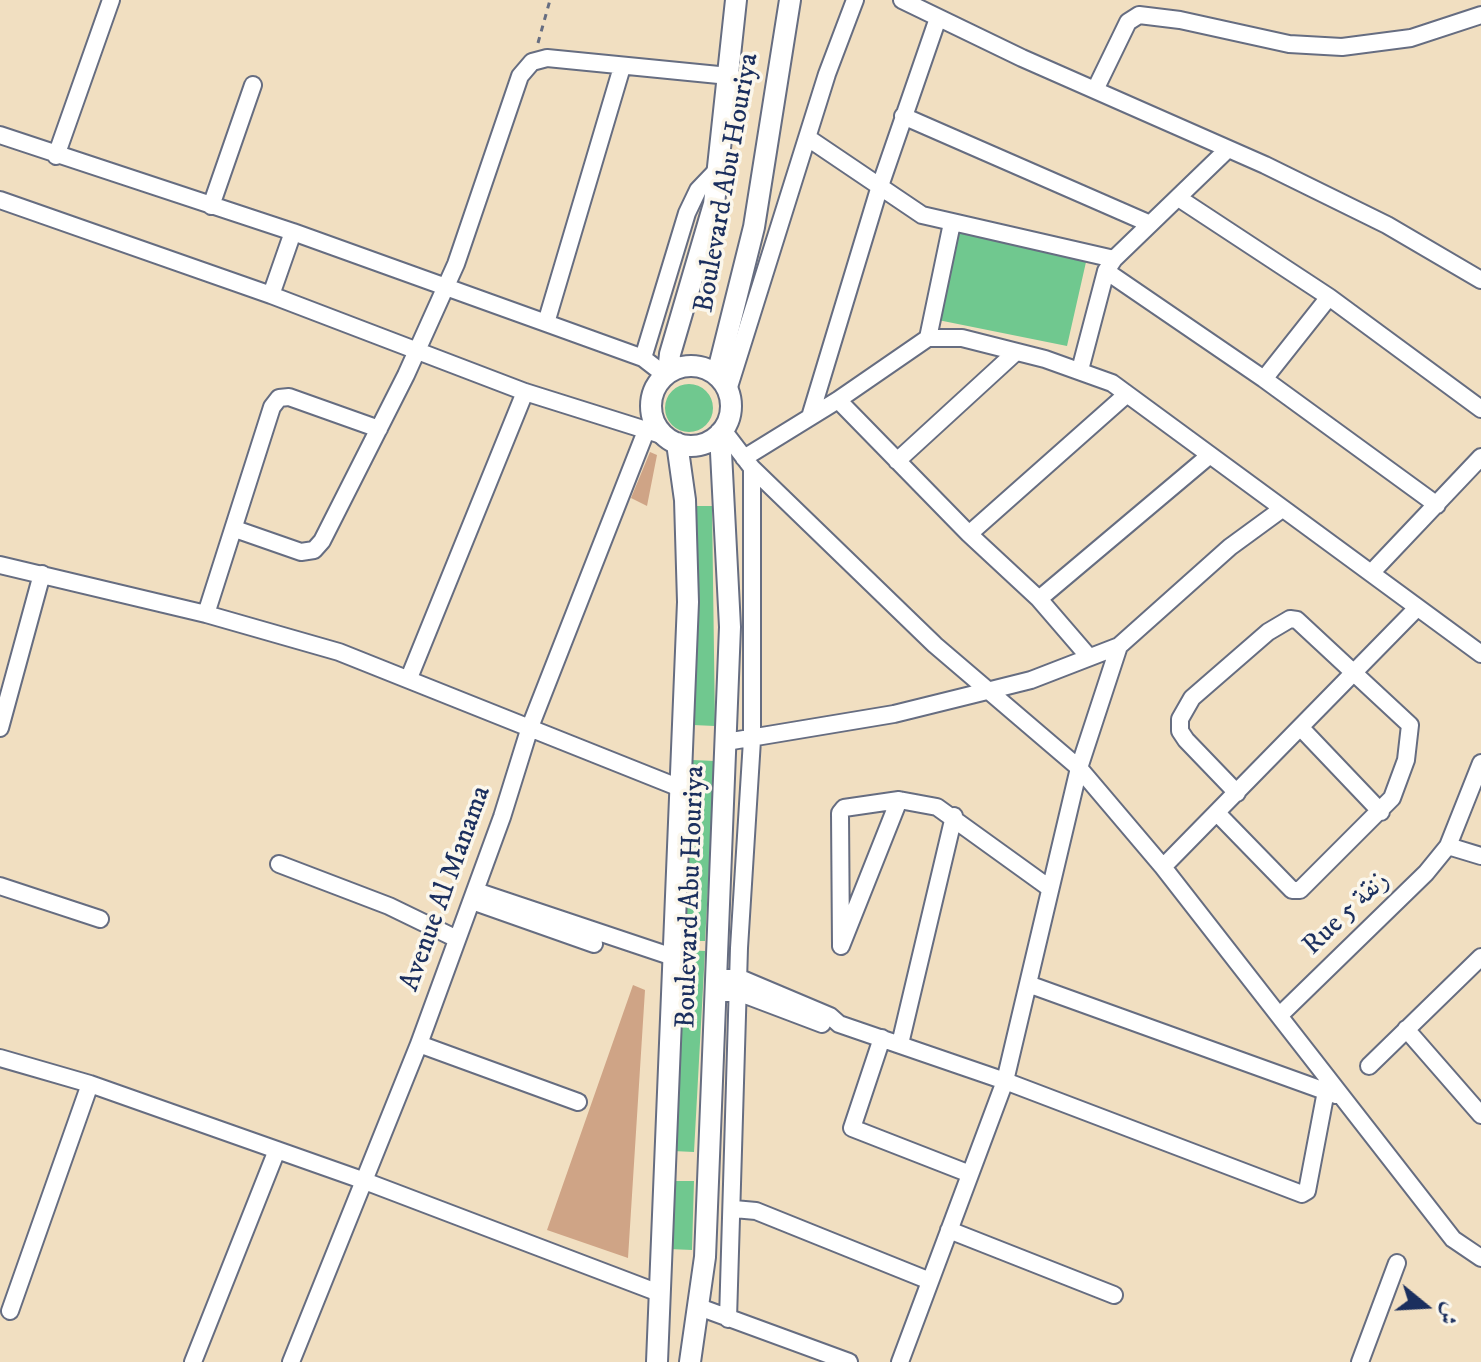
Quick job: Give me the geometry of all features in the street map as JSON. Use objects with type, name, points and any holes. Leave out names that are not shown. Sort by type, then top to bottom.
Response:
[{"type":"main road","name":"Boulevard Abu Houriya","points":[[666,374],[705,240],[721,166],[736,0]]},
{"type":"main road","name":"Boulevard Abu Houriya","points":[[723,382],[754,227],[790,0]]},
{"type":"main road","points":[[696,365],[723,382],[731,408],[722,432],[700,445],[663,437],[651,406],[653,391],[666,374],[696,365]]},
{"type":"main road","name":"Boulevard Abu Houriya","points":[[690,1362],[705,1257],[726,742],[729,560],[722,432]]},
{"type":"main road","name":"Boulevard Abu Houriya","points":[[657,1362],[688,602],[685,500],[663,437]]},
{"type":"street","points":[[56,156],[111,0]]},
{"type":"street","points":[[723,382],[855,0]]},
{"type":"street","points":[[902,0],[1387,225],[1481,280]]},
{"type":"street","points":[[1095,90],[1128,22],[1139,15],[1180,20],[1289,44],[1342,47],[1411,38],[1481,15]]},
{"type":"street","points":[[810,417],[879,189],[938,18]]},
{"type":"street","points":[[235,529],[301,552],[314,550],[322,541],[417,352],[475,217],[520,76],[532,62],[547,58],[729,76]]},
{"type":"street","points":[[546,323],[622,67]]},
{"type":"street","points":[[211,206],[253,85]]},
{"type":"street","points":[[903,116],[1148,223]]},
{"type":"street","points":[[0,135],[293,232],[643,358],[666,374]]},
{"type":"street","points":[[808,138],[879,189],[922,215],[1110,265],[1437,505]]},
{"type":"street","points":[[1080,370],[1110,265],[1148,223],[1180,199],[1228,149]]},
{"type":"street","points":[[643,358],[687,213],[698,190],[721,166]]},
{"type":"street","points":[[1180,199],[1329,297],[1481,409]]},
{"type":"street","points":[[0,200],[271,295],[525,392],[663,437]]},
{"type":"street","points":[[928,338],[952,223]]},
{"type":"street","points":[[271,295],[293,232]]},
{"type":"street","points":[[1264,379],[1329,297]]},
{"type":"street","points":[[748,463],[810,417],[928,338],[962,338],[1080,370],[1127,394],[1372,572],[1416,609],[1478,646]]},
{"type":"street","points":[[897,461],[1016,352]]},
{"type":"street","points":[[409,678],[525,392]]},
{"type":"street","points":[[969,534],[1127,394]]},
{"type":"street","points":[[206,614],[272,407],[279,398],[289,397],[379,429]]},
{"type":"street","points":[[838,400],[969,534],[1039,599],[1089,657]]},
{"type":"street","points":[[722,432],[748,463],[987,691],[1079,768],[1163,867],[1453,1239],[1481,1258]]},
{"type":"street","name":"Avenue Al Manama","points":[[291,1362],[419,1044],[474,896],[530,727],[663,437]]},
{"type":"street","points":[[1039,599],[1210,455]]},
{"type":"street","points":[[1372,572],[1481,457]]},
{"type":"street","points":[[728,1319],[752,740],[748,463]]},
{"type":"street","points":[[726,742],[894,714],[1031,680],[1119,646],[1230,547],[1282,509]]},
{"type":"street","points":[[0,565],[206,614],[303,641],[409,678],[680,788]]},
{"type":"street","points":[[0,728],[42,574]]},
{"type":"street","points":[[1163,867],[1416,609]]},
{"type":"street","points":[[1218,814],[1296,891],[1381,812],[1398,785],[1411,730],[1403,716],[1297,620],[1290,619],[1268,632],[1192,698],[1184,709],[1180,731],[1237,793]]},
{"type":"street","points":[[900,1362],[1005,1081],[1048,887],[1079,768],[1119,646]]},
{"type":"street","points":[[1301,728],[1381,812]]},
{"type":"street","name":"Rue 5 زنقة","points":[[1279,1016],[1426,873],[1448,846],[1481,763]]},
{"type":"street","points":[[899,800],[841,946],[838,943],[840,813],[844,808],[899,800],[937,807],[954,816],[1048,887]]},
{"type":"street","points":[[900,1044],[954,816]]},
{"type":"street","points":[[1448,846],[1481,856]]},
{"type":"street","points":[[279,864],[416,918],[457,939]]},
{"type":"street","points":[[0,886],[100,919]]},
{"type":"street","points":[[474,896],[594,944]]},
{"type":"street","points":[[474,896],[673,957]]},
{"type":"street","points":[[1369,1066],[1481,957]]},
{"type":"street","points":[[1028,984],[1345,1098]]},
{"type":"street","points":[[715,985],[740,985],[826,1025],[839,1024],[1005,1081],[1302,1194],[1307,1191],[1326,1091]]},
{"type":"street","points":[[1406,1029],[1481,1115]]},
{"type":"street","points":[[882,1038],[852,1128],[970,1174]]},
{"type":"street","points":[[419,1044],[578,1102]]},
{"type":"street","points":[[0,1058],[90,1084],[362,1180],[659,1293]]},
{"type":"street","points":[[10,1311],[90,1084]]},
{"type":"street","points":[[193,1362],[277,1150]]},
{"type":"street","points":[[734,1209],[756,1211],[930,1281]]},
{"type":"street","points":[[949,1230],[1114,1295]]},
{"type":"street","points":[[1360,1362],[1397,1263]]},
{"type":"street","points":[[699,1307],[849,1362]]},
{"type":"path","points":[[532,62],[550,0]]},
{"type":"green space","points":[[956,230],[1086,262],[1067,346],[938,320]]},
{"type":"green space","points":[[689,384],[698,385],[706,391],[712,399],[712,417],[706,425],[698,431],[689,432],[680,431],[672,425],[666,417],[665,408],[666,399],[672,391],[680,385]]},
{"type":"green space","points":[[694,506],[712,506],[715,726],[693,725]]},
{"type":"green space","points":[[692,760],[715,761],[705,941],[683,941]]},
{"type":"green space","points":[[683,950],[705,951],[694,1152],[673,1151]]},
{"type":"green space","points":[[672,1181],[694,1181],[692,1250],[669,1249]]},
{"type":"building","points":[[650,452],[657,455],[647,506],[631,498]]},
{"type":"building","points":[[633,985],[645,990],[628,1258],[547,1230]]}]
